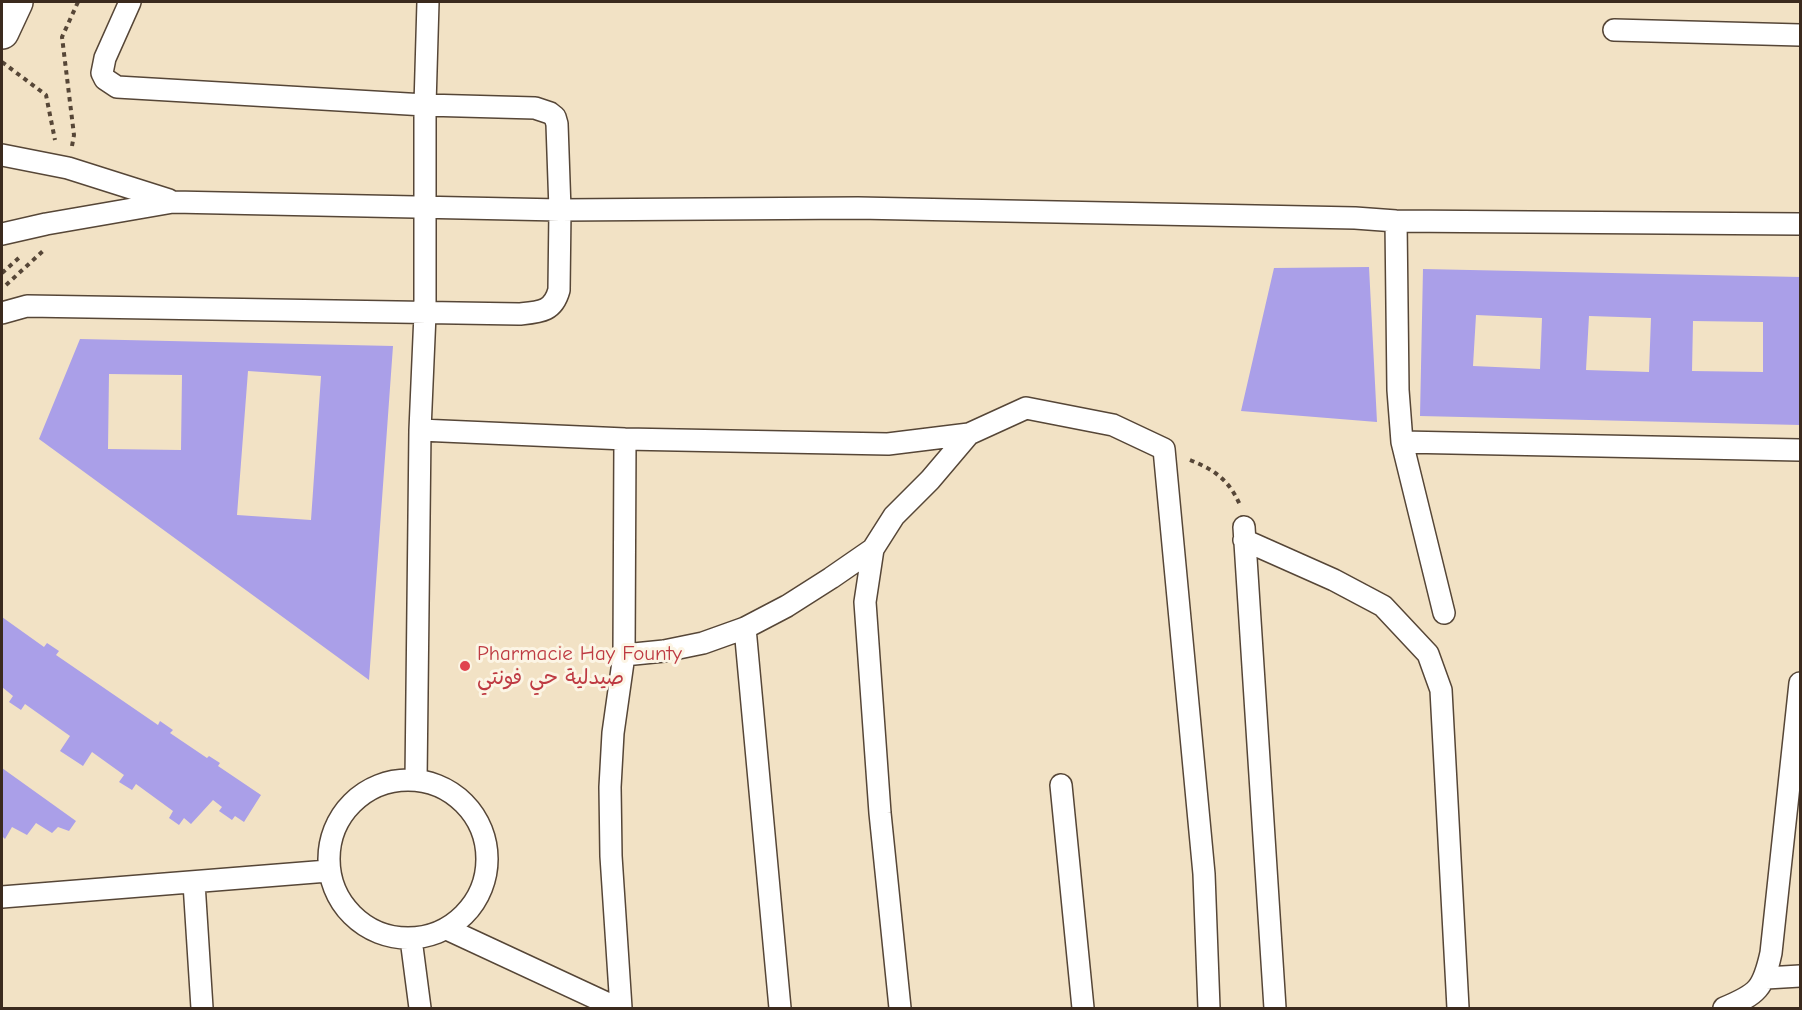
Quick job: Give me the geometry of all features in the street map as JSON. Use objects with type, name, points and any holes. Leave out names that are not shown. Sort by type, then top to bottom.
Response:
[{"type":"main road","points":[[2,32],[16,2]]},
{"type":"street","points":[[2,313],[27,306],[519,314],[541,312],[557,299],[560,210],[557,124],[555,117],[549,112],[535,108],[425,105],[117,87],[105,79],[102,67],[130,2]]},
{"type":"street","points":[[416,780],[420,430],[425,314],[424,206],[428,2]]},
{"type":"street","points":[[1614,30],[1800,35]]},
{"type":"street","points":[[2,155],[60,167],[173,202]]},
{"type":"street","points":[[2,234],[173,202],[560,210],[858,208],[1355,218],[1396,221],[1800,224]]},
{"type":"street","points":[[1396,221],[1398,390],[1402,442],[1444,613]]},
{"type":"street","points":[[420,430],[625,439],[888,444],[969,434],[1026,408],[1113,425],[1164,449],[1204,874],[1209,1008]]},
{"type":"street","points":[[900,1008],[880,813],[865,602],[873,549],[894,516],[930,480],[969,434]]},
{"type":"street","points":[[447,929],[619,1008],[611,856],[610,787],[613,732],[624,656],[625,439]]},
{"type":"street","points":[[1402,442],[1800,450]]},
{"type":"street","points":[[1244,533],[1275,1008]]},
{"type":"street","points":[[1244,533],[1383,606],[1428,654],[1441,690],[1458,1008]]},
{"type":"street","points":[[624,656],[703,643],[745,628],[787,606],[873,549]]},
{"type":"street","points":[[745,628],[780,1008]]},
{"type":"street","points":[[1724,1008],[1743,1001],[1757,991],[1766,978],[1771,953],[1800,683]]},
{"type":"street","points":[[416,780],[441,786],[461,800],[477,819],[486,843],[487,868],[481,892],[467,913],[447,929],[430,936],[411,939],[383,936],[358,922],[339,901],[328,871],[328,849],[335,826],[349,805],[368,790],[392,781],[416,780]]},
{"type":"street","points":[[1061,785],[1083,1008]]},
{"type":"street","points":[[2,897],[328,871]]},
{"type":"street","points":[[194,883],[202,1008]]},
{"type":"street","points":[[411,939],[420,1008]]},
{"type":"street","points":[[1766,978],[1800,976]]},
{"type":"path","points":[[2,62],[46,95],[60,167]]},
{"type":"path","points":[[1164,449],[1208,468],[1223,478],[1234,491],[1242,508],[1244,533]]},
{"type":"building","points":[[1369,267],[1377,422],[1241,411],[1274,268]]},
{"type":"building","points":[[1423,269],[1800,277],[1800,425],[1420,416]],"holes":[[[1476,315],[1542,318],[1540,369],[1473,366]],[[1589,316],[1651,318],[1649,372],[1586,370]],[[1693,321],[1763,322],[1763,372],[1692,371]]]},
{"type":"building","points":[[80,339],[393,346],[369,680],[39,439]],"holes":[[[248,371],[321,376],[311,520],[237,515]],[[109,374],[182,375],[181,450],[108,449]]]},
{"type":"building","points":[[2,617],[44,647],[47,643],[59,651],[56,655],[158,725],[160,721],[173,730],[170,733],[207,758],[209,756],[220,763],[218,766],[261,795],[244,822],[235,816],[232,820],[219,811],[222,807],[213,800],[191,824],[184,818],[179,825],[169,818],[173,811],[136,784],[132,790],[119,782],[124,775],[92,752],[83,766],[60,751],[70,736],[25,704],[21,710],[9,702],[13,696],[2,687]]},
{"type":"building","points":[[2,768],[76,821],[69,831],[58,827],[52,833],[36,823],[27,835],[12,827],[5,839],[2,836]]},
{"type":"place","name":"Pharmacie Hay Founty صيدلية حي فونتي","points":[[465,666]]}]
